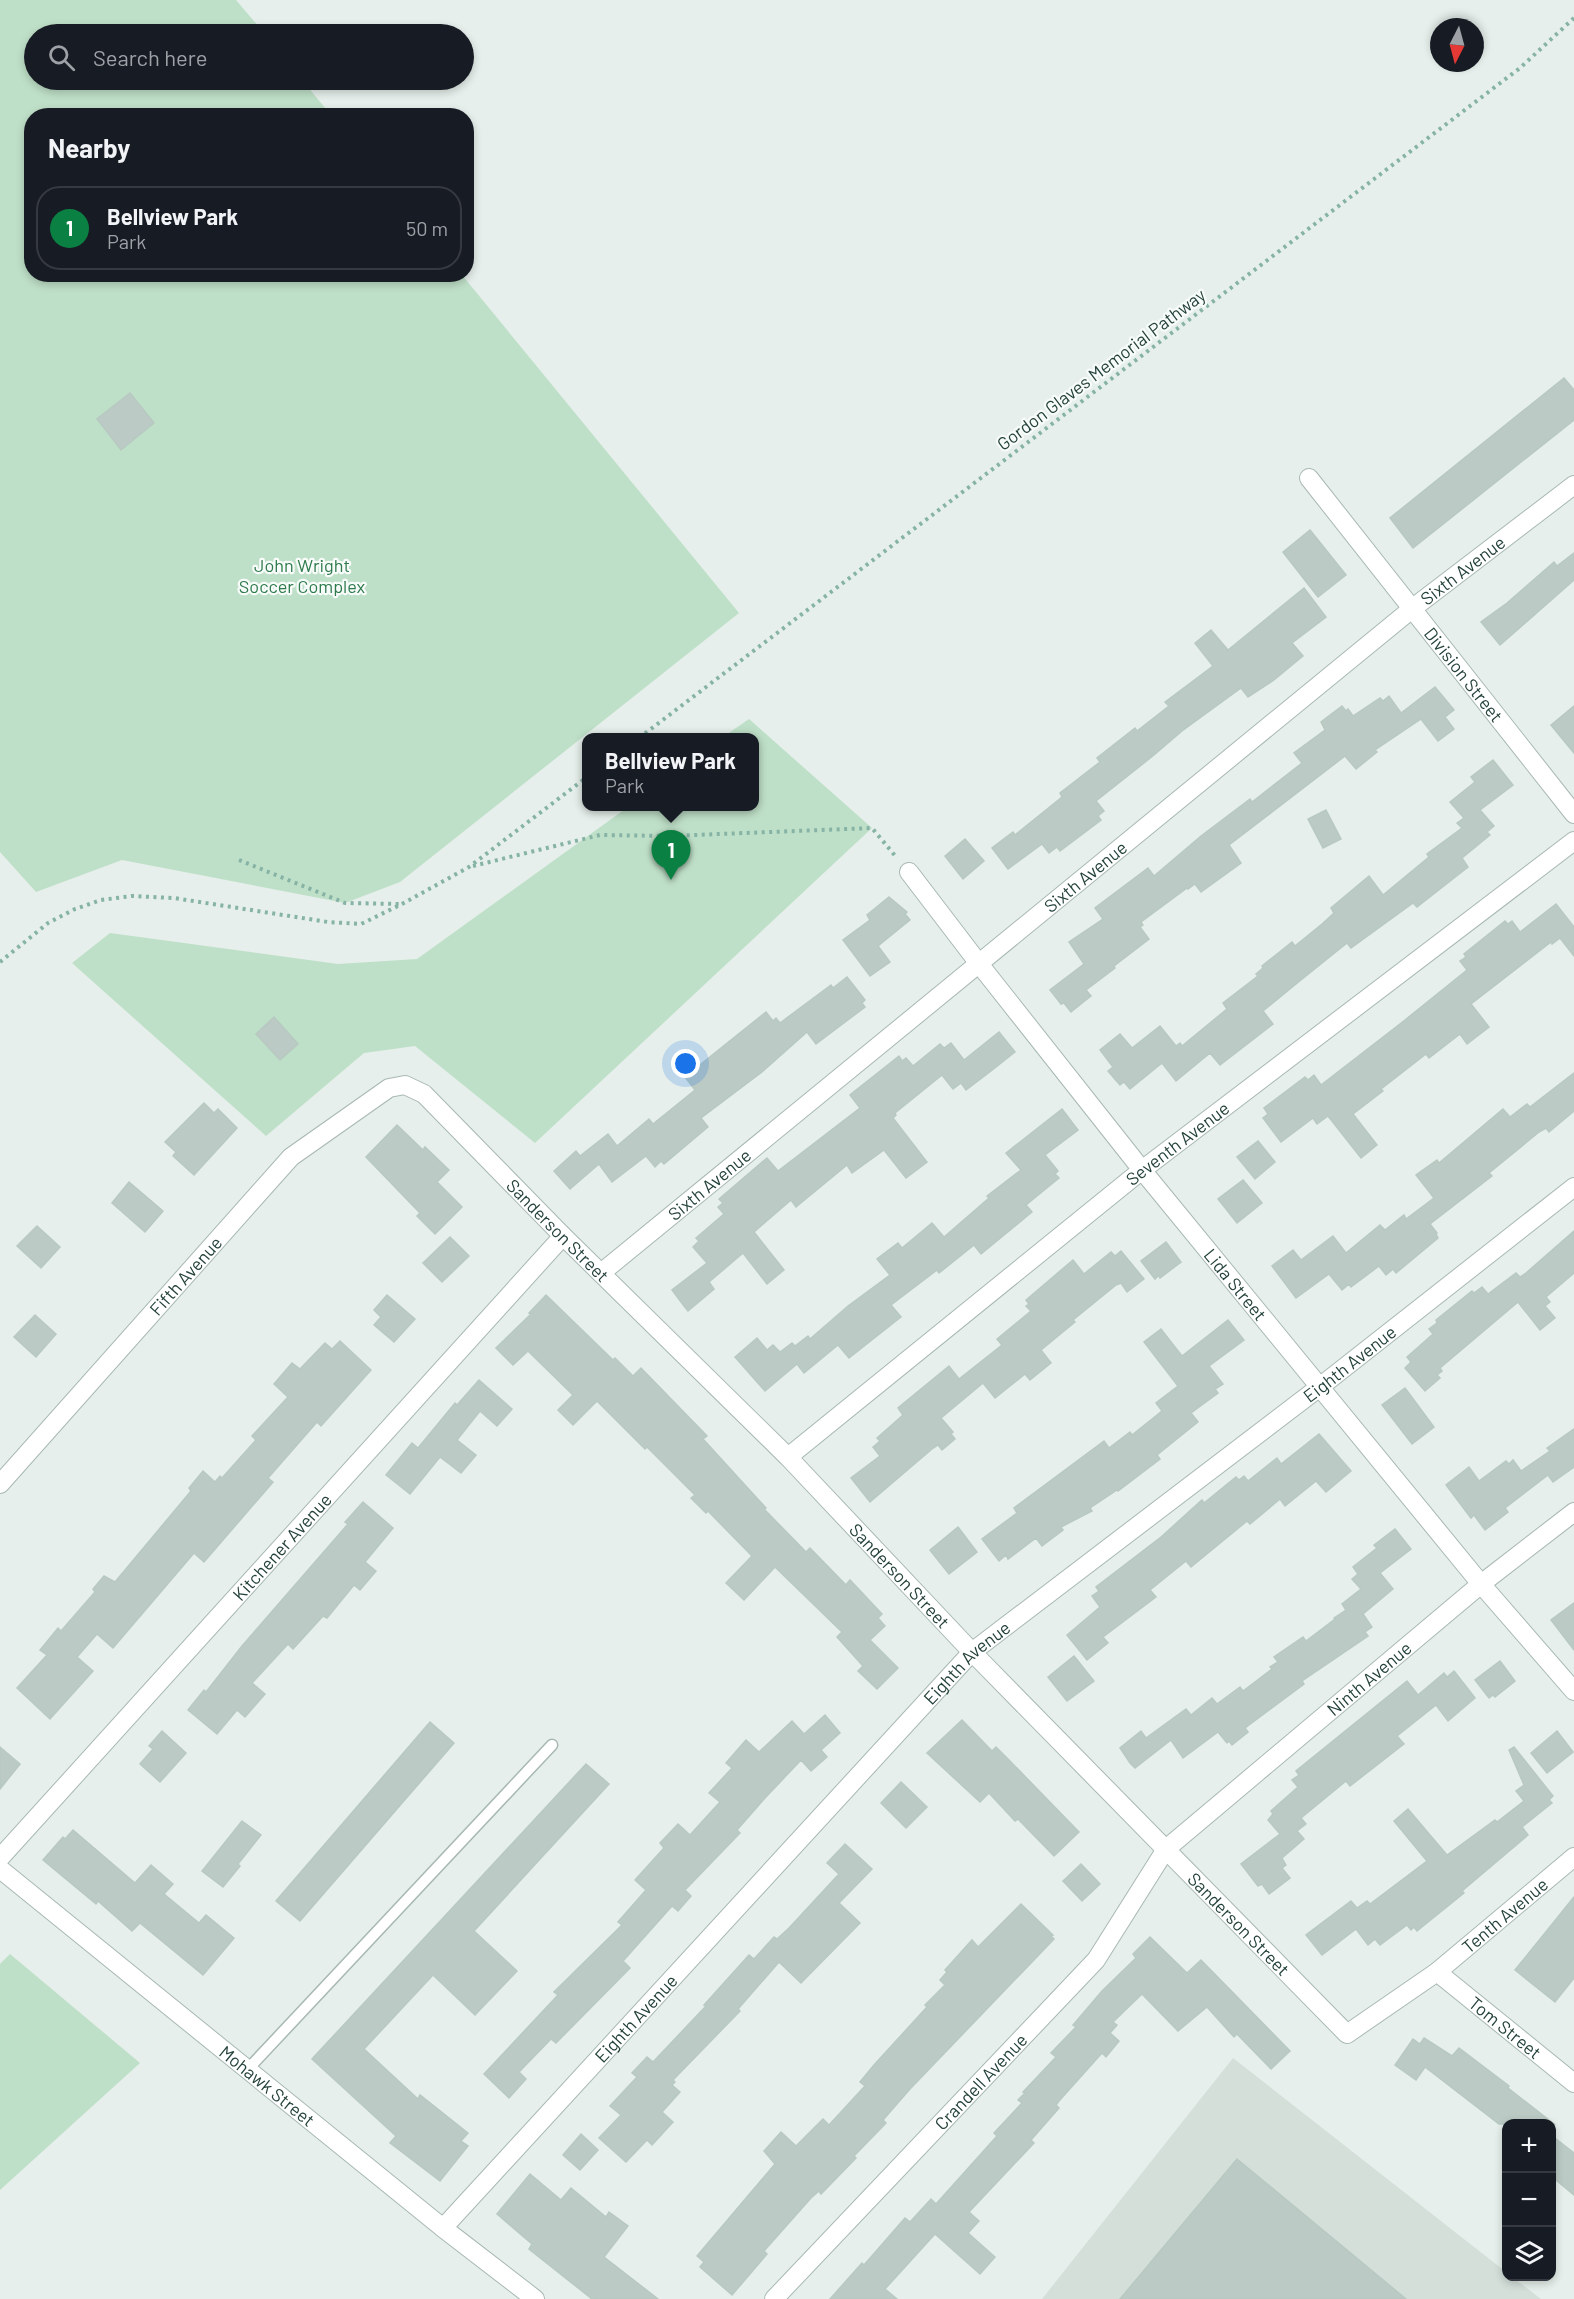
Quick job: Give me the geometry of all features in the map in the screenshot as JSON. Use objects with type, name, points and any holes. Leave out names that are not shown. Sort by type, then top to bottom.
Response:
[{"type":"street","name":"Division Street","points":[[1309,478],[1574,814]]},
{"type":"street","name":"Sixth Avenue","points":[[601,1273],[980,965],[1413,608],[1574,485]]},
{"type":"street","name":"Seventh Avenue","points":[[788,1457],[1142,1170],[1574,841]]},
{"type":"street","name":"Lida Street","points":[[909,872],[1142,1170],[1481,1584],[1574,1691]]},
{"type":"street","name":"Sanderson Street","points":[[389,1088],[405,1085],[424,1094],[563,1236],[788,1457],[972,1652],[1347,2034],[1437,1972]]},
{"type":"street","name":"Fifth Avenue","points":[[0,1484],[291,1157],[389,1088]]},
{"type":"street","name":"Eighth Avenue","points":[[443,2228],[972,1652],[1321,1386],[1574,1187]]},
{"type":"street","name":"Kitchener Avenue","points":[[0,1858],[563,1236]]},
{"type":"street","name":"Ninth Avenue","points":[[1166,1849],[1481,1584],[1574,1512]]},
{"type":"street","name":"Crandell Avenue","points":[[774,2299],[1096,1960],[1166,1849]]},
{"type":"street","name":"Tenth Avenue","points":[[1437,1972],[1574,1857]]},
{"type":"street","name":"Mohawk Street","points":[[0,1869],[443,2228],[535,2299]]},
{"type":"street","name":"Tom Street","points":[[1437,1972],[1574,2083]]},
{"type":"lane","points":[[248,2069],[552,1745]]},
{"type":"path","name":"Gordon Glaves Memorial Pathway","points":[[646,733],[1520,68],[1574,18]]},
{"type":"path","points":[[0,962],[48,923],[75,909],[101,900],[132,896],[174,898],[295,918],[361,924],[469,867],[582,781]]},
{"type":"path","points":[[469,867],[600,835],[669,836],[872,828],[909,872]]},
{"type":"path","points":[[239,860],[345,903],[402,904]]},
{"type":"shaded area","points":[[1233,2058],[1502,2269],[1502,2281],[1517,2281],[1541,2299],[1042,2299]]},
{"type":"green space","name":"John Wright Soccer Complex","points":[[0,0],[236,0],[256,24],[24,24],[24,90],[310,90],[325,108],[24,108],[24,282],[468,282],[739,613],[588,733],[582,733],[582,738],[400,882],[345,903],[122,860],[36,892],[0,852]]},
{"type":"green space","points":[[749,719],[872,828],[535,1143],[415,1046],[364,1053],[266,1136],[72,963],[110,933],[338,964],[417,959],[622,811],[759,811],[759,733],[729,733]]},
{"type":"green space","points":[[10,1954],[140,2063],[0,2190],[0,1964]]},
{"type":"building","points":[[1564,378],[1574,390],[1574,420],[1413,548],[1390,518]]},
{"type":"building","points":[[130,393],[154,423],[121,450],[97,419]]},
{"type":"building","points":[[1310,530],[1346,575],[1318,597],[1283,552]]},
{"type":"building","points":[[1574,553],[1574,580],[1500,645],[1481,622],[1507,603],[1554,562],[1557,566]]},
{"type":"building","points":[[1304,588],[1326,617],[1292,643],[1303,656],[1274,680],[1248,697],[1241,688],[1182,731],[1096,801],[1104,811],[1098,816],[1101,820],[1060,851],[1057,847],[1049,853],[1042,844],[1008,869],[992,848],[1013,832],[1015,835],[1062,797],[1060,793],[1100,762],[1097,758],[1135,728],[1137,731],[1169,706],[1165,702],[1213,666],[1195,643],[1211,630],[1228,650]]},
{"type":"building","points":[[1435,687],[1454,710],[1445,717],[1454,729],[1438,741],[1421,719],[1375,750],[1377,752],[1356,769],[1345,756],[1229,845],[1241,863],[1201,892],[1195,884],[1187,888],[1141,922],[1143,925],[1140,927],[1149,939],[1086,990],[1091,996],[1071,1012],[1064,1003],[1061,1004],[1050,990],[1084,964],[1069,942],[1103,919],[1095,908],[1148,868],[1154,876],[1201,836],[1250,799],[1252,802],[1302,763],[1294,753],[1325,730],[1321,722],[1342,706],[1346,711],[1348,709],[1353,716],[1380,698],[1383,701],[1389,696],[1401,713]]},
{"type":"building","points":[[1574,706],[1574,753],[1551,725]]},
{"type":"building","points":[[1493,760],[1513,785],[1480,810],[1494,826],[1487,832],[1490,835],[1462,858],[1468,867],[1417,907],[1413,903],[1351,948],[1347,943],[1263,1011],[1273,1024],[1220,1065],[1210,1053],[1176,1081],[1162,1063],[1130,1089],[1124,1082],[1120,1085],[1108,1071],[1113,1067],[1100,1050],[1120,1034],[1132,1048],[1160,1026],[1176,1046],[1180,1043],[1182,1046],[1227,1009],[1223,1003],[1258,976],[1256,974],[1263,968],[1262,966],[1292,942],[1295,946],[1322,924],[1334,913],[1331,908],[1369,876],[1383,895],[1429,857],[1427,854],[1462,828],[1457,823],[1464,818],[1450,802],[1475,782],[1471,777]]},
{"type":"building","points":[[1326,810],[1341,839],[1323,848],[1308,819]]},
{"type":"building","points":[[965,839],[984,861],[963,879],[945,856]]},
{"type":"building","points":[[889,897],[907,912],[905,914],[910,920],[878,946],[890,962],[870,976],[843,940],[870,920],[867,915]]},
{"type":"building","points":[[1556,904],[1574,927],[1574,956],[1560,938],[1552,944],[1551,942],[1471,1004],[1489,1027],[1467,1044],[1460,1034],[1429,1058],[1426,1054],[1353,1114],[1377,1145],[1361,1158],[1328,1116],[1317,1124],[1313,1118],[1281,1142],[1263,1118],[1268,1114],[1264,1108],[1305,1077],[1308,1080],[1314,1075],[1321,1085],[1405,1020],[1467,970],[1460,961],[1466,957],[1464,954],[1505,921],[1508,924],[1512,921],[1520,932]]},
{"type":"building","points":[[847,977],[865,1000],[862,1003],[865,1007],[816,1044],[807,1032],[762,1072],[701,1118],[708,1127],[664,1164],[661,1161],[655,1167],[646,1156],[612,1182],[599,1164],[570,1189],[554,1171],[576,1151],[580,1156],[608,1134],[617,1146],[649,1119],[653,1124],[695,1090],[685,1077],[766,1012],[773,1021],[776,1018],[780,1023],[831,985],[833,988]]},
{"type":"building","points":[[274,1017],[298,1044],[280,1060],[256,1034]]},
{"type":"building","points":[[999,1032],[1015,1052],[991,1071],[966,1090],[961,1083],[953,1089],[942,1075],[895,1113],[893,1118],[927,1162],[906,1178],[884,1150],[852,1173],[847,1165],[796,1207],[791,1200],[754,1232],[784,1270],[767,1284],[743,1253],[709,1282],[714,1289],[688,1311],[672,1290],[707,1263],[693,1247],[699,1241],[696,1238],[724,1214],[718,1207],[723,1203],[719,1199],[767,1158],[778,1171],[860,1108],[850,1095],[899,1056],[902,1061],[906,1058],[913,1066],[940,1044],[944,1048],[951,1043],[964,1060]]},
{"type":"building","points":[[1574,1073],[1574,1111],[1549,1132],[1546,1128],[1539,1132],[1489,1173],[1492,1176],[1430,1224],[1438,1238],[1396,1273],[1393,1269],[1386,1275],[1379,1266],[1351,1287],[1349,1284],[1342,1290],[1329,1274],[1296,1298],[1272,1266],[1293,1250],[1301,1260],[1333,1236],[1346,1253],[1380,1225],[1385,1230],[1404,1215],[1406,1219],[1434,1198],[1416,1175],[1437,1160],[1439,1163],[1503,1109],[1510,1117],[1527,1104],[1530,1107]]},
{"type":"building","points":[[204,1103],[214,1113],[218,1109],[237,1128],[194,1175],[173,1156],[176,1152],[165,1142]]},
{"type":"building","points":[[1062,1109],[1078,1130],[1045,1155],[1058,1171],[1055,1174],[1059,1178],[1026,1205],[1032,1212],[981,1254],[974,1245],[939,1273],[937,1270],[891,1305],[901,1317],[849,1358],[838,1345],[804,1373],[797,1364],[765,1391],[735,1357],[757,1338],[767,1350],[773,1345],[780,1352],[792,1343],[795,1346],[808,1336],[810,1339],[848,1306],[890,1275],[877,1259],[898,1243],[902,1248],[932,1223],[944,1237],[989,1198],[987,1196],[1021,1170],[1006,1153]]},
{"type":"building","points":[[397,1125],[423,1150],[425,1147],[449,1170],[437,1182],[462,1207],[435,1234],[417,1216],[420,1213],[366,1157]]},
{"type":"building","points":[[1258,1141],[1275,1162],[1255,1179],[1237,1157]]},
{"type":"building","points":[[1243,1180],[1262,1203],[1237,1223],[1218,1199]]},
{"type":"building","points":[[129,1182],[163,1211],[145,1232],[112,1203]]},
{"type":"building","points":[[37,1226],[60,1247],[41,1268],[17,1246]]},
{"type":"building","points":[[1574,1231],[1574,1273],[1546,1297],[1550,1302],[1545,1306],[1555,1318],[1540,1330],[1518,1302],[1440,1368],[1442,1371],[1437,1375],[1440,1378],[1425,1391],[1405,1368],[1411,1362],[1407,1357],[1433,1334],[1429,1329],[1437,1323],[1436,1320],[1472,1291],[1474,1293],[1482,1287],[1488,1294],[1516,1273],[1520,1277]]},
{"type":"building","points":[[450,1237],[469,1256],[442,1282],[423,1263]]},
{"type":"building","points":[[1166,1242],[1181,1262],[1160,1278],[1159,1275],[1155,1279],[1141,1261]]},
{"type":"building","points":[[1121,1251],[1144,1279],[1127,1292],[1121,1283],[1116,1285],[1073,1320],[1075,1322],[1041,1350],[1051,1363],[1030,1380],[1025,1374],[995,1398],[983,1383],[941,1418],[953,1432],[951,1434],[955,1439],[942,1450],[938,1445],[932,1449],[870,1502],[851,1478],[880,1456],[873,1447],[880,1441],[877,1438],[903,1415],[898,1408],[949,1366],[959,1379],[1002,1345],[997,1339],[1031,1311],[1026,1306],[1029,1304],[1026,1300],[1073,1260],[1084,1274],[1111,1252],[1115,1256]]},
{"type":"building","points":[[387,1295],[415,1319],[394,1342],[374,1325],[381,1317],[374,1310]]},
{"type":"building","points":[[546,1295],[613,1360],[615,1358],[633,1376],[641,1368],[707,1436],[703,1439],[766,1508],[764,1509],[806,1552],[810,1548],[846,1585],[850,1580],[882,1614],[878,1618],[885,1626],[870,1640],[898,1668],[877,1689],[858,1671],[863,1666],[837,1637],[842,1632],[775,1567],[744,1600],[726,1583],[752,1556],[708,1511],[706,1513],[691,1498],[695,1495],[647,1447],[645,1449],[597,1401],[573,1425],[558,1410],[573,1395],[528,1351],[513,1365],[496,1348],[531,1314],[529,1313]]},
{"type":"building","points":[[35,1315],[56,1334],[36,1357],[14,1337]]},
{"type":"building","points":[[1228,1320],[1244,1340],[1209,1366],[1223,1384],[1215,1389],[1218,1393],[1191,1413],[1198,1422],[1157,1455],[1160,1459],[1118,1491],[1090,1508],[1092,1511],[1061,1527],[1063,1530],[1042,1546],[1036,1538],[1008,1559],[1006,1555],[999,1561],[982,1539],[1017,1513],[1014,1508],[1104,1441],[1109,1448],[1130,1432],[1132,1435],[1162,1411],[1156,1403],[1178,1386],[1144,1342],[1161,1329],[1182,1356]]},
{"type":"building","points":[[340,1341],[371,1370],[321,1426],[317,1422],[268,1478],[273,1482],[204,1562],[194,1553],[113,1648],[97,1634],[77,1657],[93,1671],[50,1719],[17,1688],[47,1655],[40,1650],[58,1628],[61,1631],[95,1592],[93,1589],[104,1576],[115,1582],[191,1491],[189,1488],[203,1471],[215,1482],[220,1476],[222,1478],[256,1440],[252,1436],[288,1397],[274,1384],[292,1363],[300,1369],[325,1343],[332,1349]]},
{"type":"building","points":[[479,1380],[512,1409],[497,1426],[480,1411],[457,1440],[476,1455],[461,1473],[440,1457],[410,1494],[386,1475],[412,1443],[418,1448],[455,1403],[457,1405]]},
{"type":"building","points":[[1405,1388],[1434,1427],[1412,1444],[1382,1405]]},
{"type":"building","points":[[1574,1429],[1574,1467],[1553,1482],[1548,1475],[1505,1508],[1508,1512],[1485,1530],[1474,1515],[1471,1518],[1446,1485],[1469,1467],[1479,1481],[1506,1461],[1509,1464],[1513,1460],[1521,1471],[1550,1451],[1547,1448]]},
{"type":"building","points":[[1319,1434],[1351,1471],[1326,1492],[1316,1481],[1285,1506],[1280,1499],[1250,1524],[1247,1521],[1191,1567],[1186,1561],[1150,1590],[1156,1597],[1103,1637],[1108,1643],[1087,1660],[1067,1635],[1100,1607],[1092,1596],[1099,1591],[1096,1587],[1161,1537],[1202,1500],[1204,1503],[1236,1477],[1239,1480],[1244,1476],[1248,1481],[1277,1458],[1281,1464]]},
{"type":"building","points":[[363,1502],[393,1528],[365,1562],[376,1571],[360,1590],[354,1585],[327,1618],[323,1616],[293,1649],[288,1644],[252,1683],[265,1694],[245,1717],[237,1710],[217,1734],[188,1710],[204,1690],[206,1692],[242,1646],[348,1524],[345,1522]]},
{"type":"building","points":[[958,1527],[977,1552],[949,1574],[930,1550]]},
{"type":"building","points":[[1395,1529],[1411,1549],[1380,1573],[1393,1589],[1363,1614],[1372,1627],[1365,1632],[1368,1636],[1302,1681],[1304,1684],[1245,1728],[1248,1732],[1232,1745],[1229,1741],[1227,1743],[1218,1732],[1183,1758],[1171,1740],[1135,1768],[1130,1763],[1120,1748],[1141,1731],[1146,1738],[1186,1709],[1191,1715],[1212,1698],[1217,1704],[1240,1687],[1243,1691],[1272,1669],[1270,1667],[1278,1662],[1274,1657],[1303,1637],[1306,1641],[1346,1610],[1342,1604],[1361,1589],[1352,1579],[1358,1574],[1353,1567],[1377,1548],[1374,1545]]},
{"type":"building","points":[[1574,1603],[1574,1650],[1551,1620]]},
{"type":"building","points":[[1074,1656],[1094,1681],[1067,1701],[1048,1677]]},
{"type":"building","points":[[1500,1661],[1515,1681],[1495,1697],[1493,1695],[1489,1698],[1475,1680]]},
{"type":"building","points":[[1454,1671],[1475,1698],[1448,1721],[1436,1705],[1397,1736],[1404,1744],[1350,1786],[1346,1781],[1301,1818],[1306,1824],[1297,1831],[1304,1839],[1282,1858],[1286,1865],[1282,1868],[1290,1878],[1269,1894],[1262,1884],[1258,1886],[1241,1864],[1280,1834],[1268,1820],[1273,1814],[1271,1811],[1298,1787],[1292,1780],[1299,1775],[1296,1771],[1407,1681],[1418,1695],[1444,1673],[1447,1677]]},
{"type":"building","points":[[825,1715],[840,1733],[821,1750],[827,1757],[811,1771],[801,1760],[765,1798],[737,1830],[740,1833],[685,1890],[691,1896],[678,1911],[672,1906],[623,1961],[630,1968],[556,2043],[551,2039],[519,2072],[526,2079],[509,2098],[484,2074],[558,1995],[554,1992],[622,1925],[618,1922],[646,1890],[635,1880],[664,1848],[660,1843],[678,1824],[690,1835],[720,1802],[709,1793],[732,1768],[726,1763],[746,1740],[759,1752],[792,1721],[804,1734]]},
{"type":"building","points":[[962,1720],[992,1751],[996,1747],[1079,1832],[1054,1856],[1018,1819],[1015,1821],[989,1793],[980,1802],[927,1753]]},
{"type":"building","points":[[430,1722],[454,1743],[300,1921],[276,1901]]},
{"type":"building","points":[[162,1731],[186,1753],[160,1782],[140,1764],[153,1749],[149,1746]]},
{"type":"building","points":[[1557,1731],[1573,1752],[1547,1773],[1531,1753]]},
{"type":"building","points":[[0,1747],[20,1764],[0,1789]]},
{"type":"building","points":[[1514,1747],[1553,1796],[1549,1800],[1552,1803],[1522,1827],[1528,1835],[1462,1891],[1464,1893],[1417,1931],[1414,1927],[1411,1930],[1407,1925],[1380,1945],[1375,1939],[1368,1945],[1356,1929],[1322,1955],[1306,1935],[1351,1901],[1357,1908],[1367,1901],[1370,1904],[1427,1861],[1394,1821],[1408,1809],[1447,1855],[1524,1801],[1516,1791],[1524,1785],[1509,1750]]},
{"type":"building","points":[[586,1764],[609,1784],[474,1931],[517,1971],[475,2015],[433,1975],[364,2049],[418,2099],[420,2095],[468,2133],[461,2141],[468,2146],[440,2181],[390,2143],[396,2136],[312,2059]]},
{"type":"building","points":[[901,1782],[927,1807],[906,1828],[881,1803]]},
{"type":"building","points":[[242,1821],[261,1835],[223,1887],[202,1871]]},
{"type":"building","points":[[73,1830],[135,1883],[151,1865],[173,1884],[164,1894],[199,1923],[206,1915],[234,1938],[203,1975],[140,1923],[132,1931],[98,1901],[96,1904],[43,1860],[63,1837],[65,1839]]},
{"type":"building","points":[[845,1844],[872,1869],[839,1903],[860,1923],[801,1983],[779,1962],[738,2009],[740,2011],[673,2080],[675,2082],[672,2085],[680,2092],[662,2112],[673,2122],[652,2145],[647,2140],[626,2162],[599,2138],[621,2115],[610,2106],[637,2077],[632,2073],[647,2057],[653,2062],[706,2006],[704,2005],[749,1955],[754,1959],[774,1937],[777,1939],[789,1928],[839,1874],[827,1863]]},
{"type":"building","points":[[1081,1864],[1100,1884],[1082,1901],[1063,1881]]},
{"type":"building","points":[[1574,1897],[1574,1978],[1555,2002],[1515,1970]]},
{"type":"building","points":[[1021,1904],[1053,1935],[1051,1936],[1054,1939],[910,2089],[883,2120],[886,2123],[854,2156],[856,2158],[821,2194],[819,2191],[811,2198],[764,2251],[767,2254],[732,2295],[700,2267],[704,2262],[697,2256],[775,2164],[764,2151],[781,2132],[796,2146],[823,2119],[829,2125],[865,2086],[860,2082],[874,2065],[945,1985],[940,1980],[947,1972],[945,1970],[972,1940],[978,1947]]},
{"type":"building","points":[[1150,1937],[1187,1973],[1201,1960],[1290,2051],[1271,2069],[1237,2034],[1234,2037],[1207,2007],[1178,2031],[1142,1994],[1113,2022],[1117,2025],[1110,2033],[1119,2041],[1106,2057],[1102,2053],[1059,2101],[1056,2105],[1059,2108],[1031,2140],[1034,2143],[969,2212],[979,2221],[968,2233],[995,2257],[980,2274],[935,2234],[885,2289],[897,2299],[830,2299],[862,2263],[864,2265],[905,2218],[910,2222],[931,2199],[936,2204],[997,2136],[994,2133],[1022,2103],[1018,2100],[1025,2093],[1023,2092],[1056,2057],[1051,2053],[1076,2027],[1073,2025],[1102,1991],[1136,1958],[1133,1954]]},
{"type":"building","points":[[1424,2038],[1452,2056],[1459,2048],[1548,2119],[1502,2119],[1502,2124],[1499,2124],[1425,2067],[1416,2080],[1395,2065],[1413,2039],[1420,2044]]},
{"type":"building","points":[[581,2134],[598,2150],[580,2170],[563,2155]]},
{"type":"building","points":[[1556,2139],[1574,2153],[1574,2195],[1556,2180]]},
{"type":"building","points":[[1237,2159],[1406,2299],[1120,2299]]},
{"type":"building","points":[[530,2174],[561,2200],[571,2188],[606,2217],[609,2212],[628,2226],[604,2257],[658,2299],[592,2299],[529,2249],[532,2244],[497,2214]]},
{"type":"place","name":"Bellview Park","points":[[671,880]]}]
